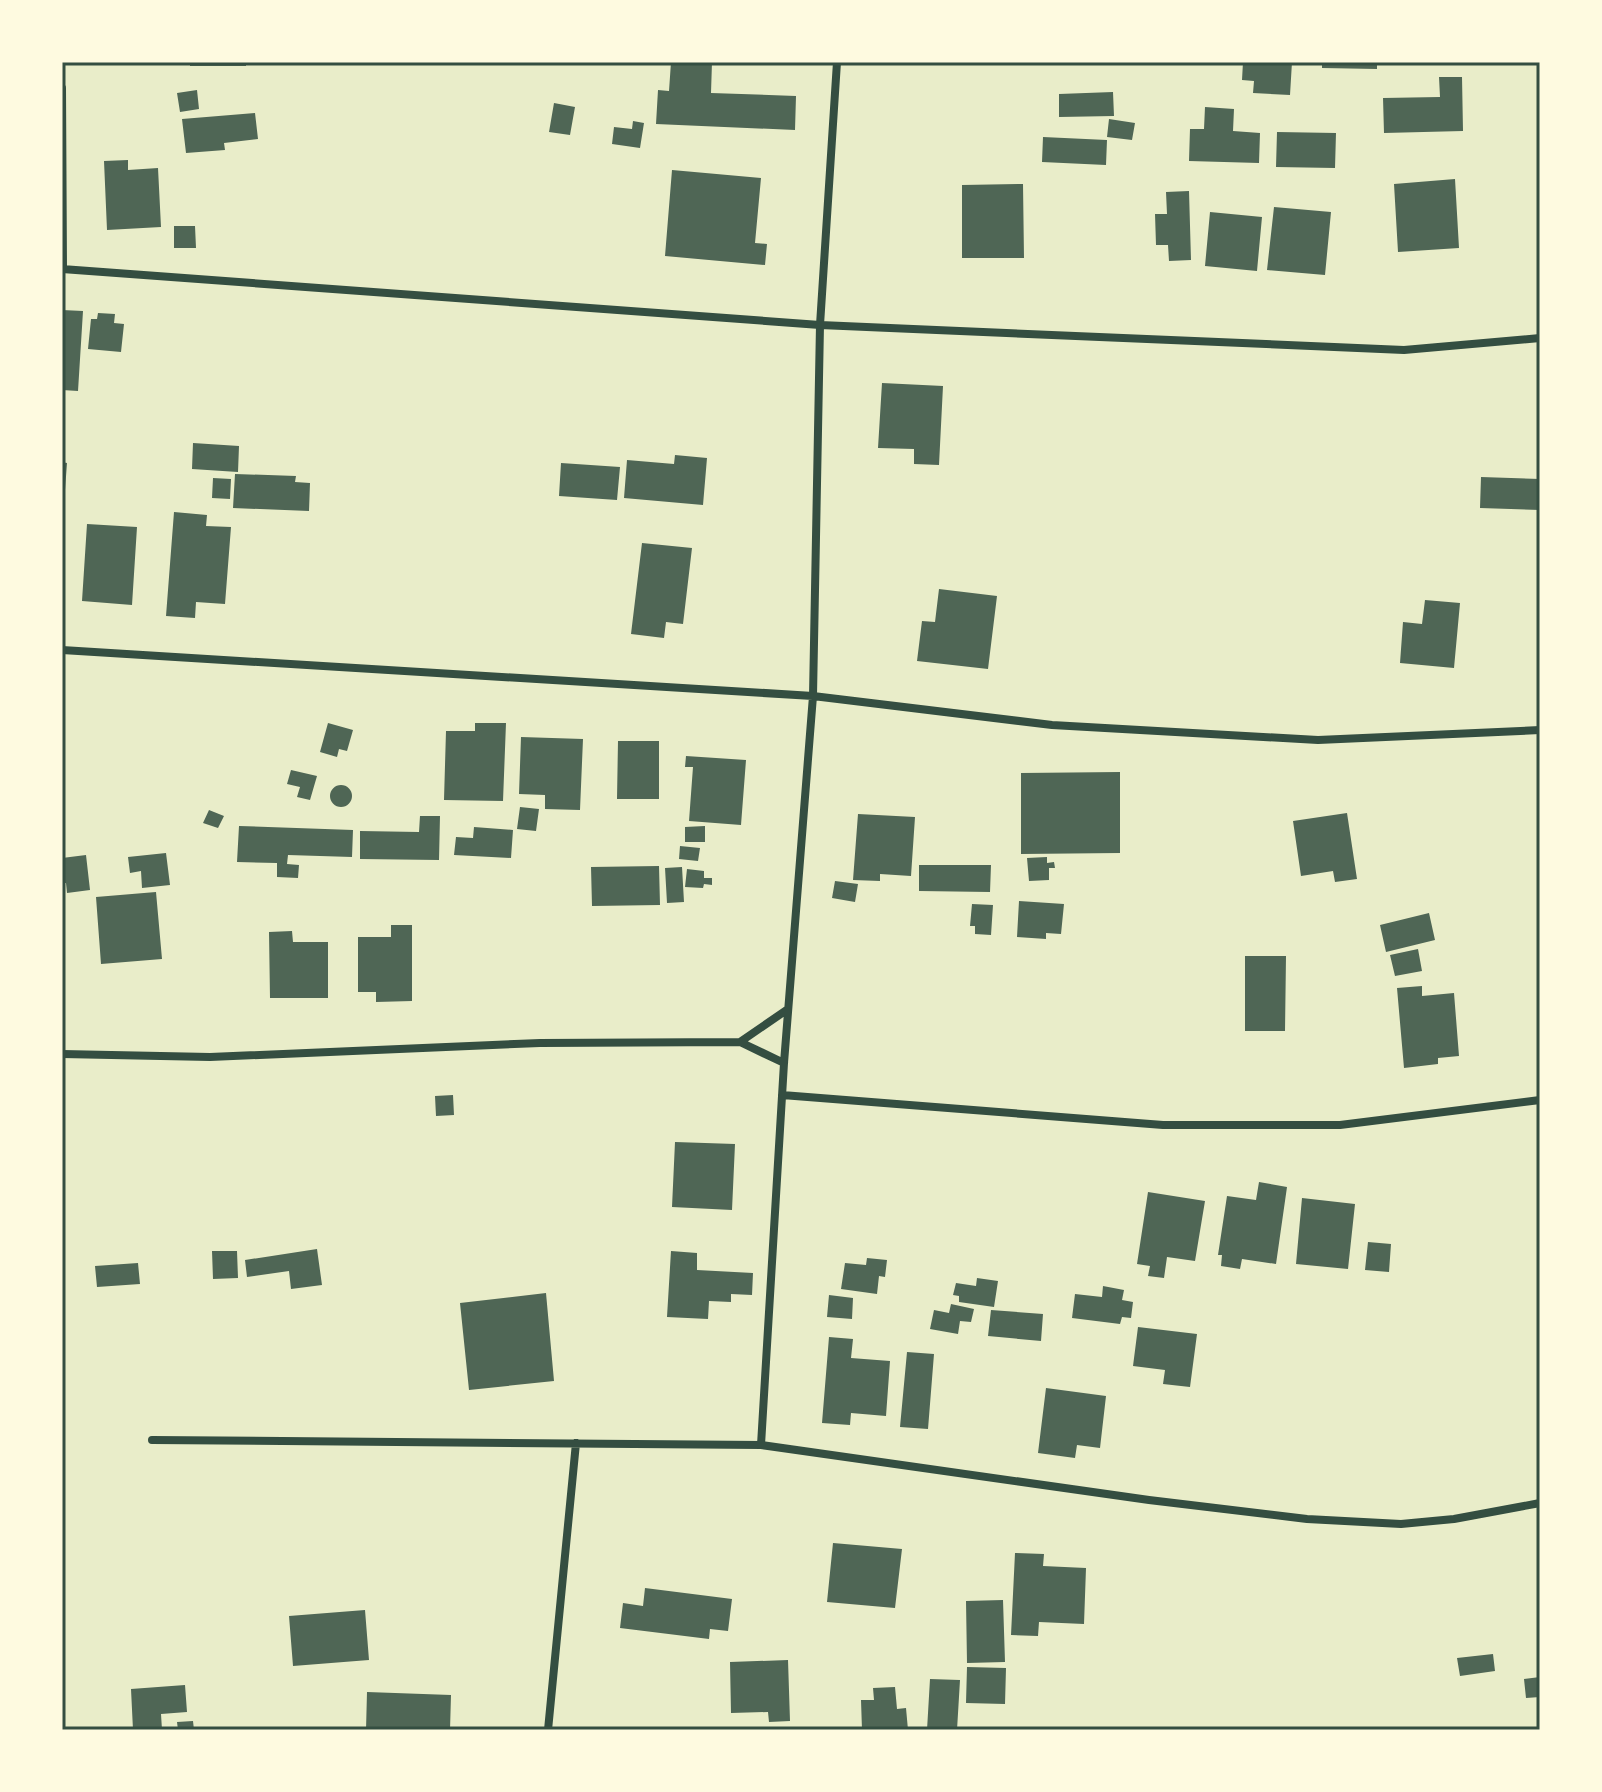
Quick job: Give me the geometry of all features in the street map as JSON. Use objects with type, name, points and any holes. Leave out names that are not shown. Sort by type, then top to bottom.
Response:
[{"type":"street","points":[[761,1445],[784,1063],[813,696],[820,325],[837,62]]},
{"type":"street","points":[[62,88],[62,269],[820,325],[1404,350],[1540,338]]},
{"type":"street","points":[[62,650],[813,696],[1052,725],[1318,740],[1540,730]]},
{"type":"street","points":[[740,1042],[788,1009]]},
{"type":"street","points":[[62,1054],[210,1057],[540,1043],[740,1042],[784,1063]]},
{"type":"street","points":[[782,1095],[1163,1125],[1340,1125],[1540,1100]]},
{"type":"street","points":[[152,1440],[761,1445],[1149,1500],[1307,1519],[1401,1524],[1454,1519],[1540,1503]]},
{"type":"street","points":[[548,1730],[576,1443]]},
{"type":"building","points":[[190,62],[246,62],[246,66],[190,66]]},
{"type":"building","points":[[671,62],[712,62],[711,93],[796,96],[795,130],[656,124],[658,90],[669,91]]},
{"type":"building","points":[[1243,62],[1292,62],[1290,95],[1253,93],[1254,81],[1242,80]]},
{"type":"building","points":[[1322,62],[1377,62],[1377,69],[1322,68]]},
{"type":"building","points":[[1439,77],[1462,77],[1463,131],[1384,133],[1383,98],[1440,97]]},
{"type":"building","points":[[197,90],[199,109],[180,112],[177,93]]},
{"type":"building","points":[[1113,92],[1114,116],[1059,117],[1059,94]]},
{"type":"building","points":[[554,103],[575,107],[570,135],[549,132]]},
{"type":"building","points":[[1205,107],[1234,109],[1233,131],[1260,133],[1259,163],[1189,161],[1190,129],[1204,129]]},
{"type":"building","points":[[255,113],[258,139],[224,143],[225,150],[186,153],[182,119]]},
{"type":"building","points":[[1109,119],[1135,123],[1132,140],[1107,137]]},
{"type":"building","points":[[633,121],[644,123],[640,148],[612,144],[614,127],[632,129]]},
{"type":"building","points":[[1277,132],[1336,133],[1335,168],[1276,167]]},
{"type":"building","points":[[1043,137],[1107,140],[1106,165],[1042,162]]},
{"type":"building","points":[[128,160],[128,170],[158,168],[161,227],[107,230],[104,161]]},
{"type":"building","points":[[672,170],[761,178],[755,243],[767,244],[765,265],[665,256]]},
{"type":"building","points":[[1455,179],[1459,248],[1398,252],[1394,184]]},
{"type":"building","points":[[1023,184],[1024,258],[962,258],[962,185]]},
{"type":"building","points":[[1189,191],[1191,260],[1169,261],[1168,245],[1156,245],[1155,214],[1167,214],[1166,192]]},
{"type":"building","points":[[1274,207],[1331,212],[1325,275],[1267,270]]},
{"type":"building","points":[[1210,212],[1262,217],[1257,271],[1205,266]]},
{"type":"building","points":[[174,226],[195,226],[196,248],[174,248]]},
{"type":"building","points":[[62,310],[83,311],[78,391],[62,390]]},
{"type":"building","points":[[98,313],[115,314],[114,323],[124,324],[121,352],[88,349],[91,319],[97,319]]},
{"type":"building","points":[[882,383],[943,386],[939,465],[914,464],[914,449],[878,448]]},
{"type":"building","points":[[193,443],[239,446],[238,472],[192,469]]},
{"type":"building","points":[[675,455],[707,458],[703,505],[624,498],[627,460],[674,464]]},
{"type":"building","points":[[62,462],[67,463],[64,503],[62,503]]},
{"type":"building","points":[[561,463],[620,467],[617,500],[559,496]]},
{"type":"building","points":[[235,474],[296,476],[295,482],[310,483],[309,511],[233,508]]},
{"type":"building","points":[[1481,477],[1540,479],[1540,510],[1480,508]]},
{"type":"building","points":[[213,478],[231,479],[230,499],[212,498]]},
{"type":"building","points":[[174,512],[207,515],[206,526],[231,527],[225,604],[196,602],[195,618],[166,616]]},
{"type":"building","points":[[87,524],[137,527],[132,605],[82,601]]},
{"type":"building","points":[[642,543],[692,548],[683,624],[666,622],[664,638],[631,634]]},
{"type":"building","points":[[939,589],[997,596],[988,669],[917,661],[922,621],[935,622]]},
{"type":"building","points":[[1425,600],[1460,603],[1454,668],[1400,663],[1403,622],[1422,624]]},
{"type":"building","points":[[328,723],[353,730],[347,751],[339,749],[337,757],[320,752]]},
{"type":"building","points":[[475,723],[506,723],[503,801],[444,800],[446,731],[475,731]]},
{"type":"building","points":[[521,737],[583,739],[580,810],[545,809],[545,795],[519,794]]},
{"type":"building","points":[[618,741],[659,741],[659,799],[617,799]]},
{"type":"building","points":[[686,756],[746,760],[741,825],[689,821],[693,767],[685,767]]},
{"type":"building","points":[[291,770],[317,776],[310,800],[297,797],[300,787],[287,784]]},
{"type":"building","points":[[1120,772],[1120,853],[1021,854],[1021,773]]},
{"type":"building","points":[[341,785],[349,788],[352,796],[349,804],[341,807],[333,804],[330,796],[333,788]]},
{"type":"building","points":[[520,807],[539,809],[536,831],[517,829]]},
{"type":"building","points":[[209,810],[224,816],[218,828],[203,823]]},
{"type":"building","points":[[1347,813],[1357,879],[1335,882],[1333,871],[1301,876],[1293,821]]},
{"type":"building","points":[[858,814],[915,817],[911,876],[880,874],[880,881],[853,880]]},
{"type":"building","points":[[420,816],[440,816],[439,860],[360,859],[360,831],[419,832]]},
{"type":"building","points":[[239,826],[353,830],[352,857],[288,855],[287,864],[299,865],[298,878],[277,877],[277,863],[237,862]]},
{"type":"building","points":[[705,826],[705,842],[685,842],[685,827]]},
{"type":"building","points":[[474,827],[513,830],[511,858],[454,855],[456,837],[473,838]]},
{"type":"building","points":[[680,846],[700,848],[698,861],[679,859]]},
{"type":"building","points":[[166,853],[170,885],[142,888],[141,871],[130,873],[128,857]]},
{"type":"building","points":[[86,855],[90,890],[67,893],[66,883],[62,883],[62,858]]},
{"type":"building","points":[[1047,857],[1047,863],[1054,862],[1055,868],[1049,868],[1049,880],[1029,881],[1027,858]]},
{"type":"building","points":[[919,865],[991,865],[990,892],[919,891]]},
{"type":"building","points":[[659,866],[660,905],[592,906],[591,867]]},
{"type":"building","points":[[682,867],[684,902],[667,903],[665,868]]},
{"type":"building","points":[[687,869],[704,871],[704,878],[712,878],[712,885],[685,887]]},
{"type":"building","points":[[835,881],[858,884],[855,902],[832,898]]},
{"type":"building","points":[[156,892],[162,959],[101,964],[96,897]]},
{"type":"building","points":[[1019,901],[1064,904],[1061,934],[1046,933],[1046,939],[1017,937]]},
{"type":"building","points":[[972,904],[993,905],[991,935],[975,934],[975,926],[970,926]]},
{"type":"building","points":[[1429,913],[1435,940],[1386,952],[1380,925]]},
{"type":"building","points":[[391,925],[412,925],[412,1001],[376,1002],[376,992],[358,992],[358,937],[391,937]]},
{"type":"building","points":[[292,931],[293,942],[328,942],[328,998],[270,998],[269,932]]},
{"type":"building","points":[[1418,949],[1422,971],[1395,976],[1390,955]]},
{"type":"building","points":[[1245,956],[1286,956],[1285,1031],[1245,1031]]},
{"type":"building","points":[[1422,986],[1422,996],[1454,993],[1459,1056],[1438,1058],[1438,1064],[1404,1068],[1397,988]]},
{"type":"building","points":[[453,1095],[454,1115],[436,1116],[435,1096]]},
{"type":"building","points":[[675,1142],[735,1144],[732,1210],[672,1207]]},
{"type":"building","points":[[1259,1182],[1287,1187],[1276,1264],[1242,1259],[1240,1269],[1221,1266],[1222,1255],[1218,1255],[1227,1196],[1256,1200]]},
{"type":"building","points":[[1148,1192],[1205,1201],[1195,1261],[1167,1257],[1164,1278],[1148,1276],[1150,1266],[1137,1264]]},
{"type":"building","points":[[1302,1198],[1355,1204],[1348,1269],[1296,1264]]},
{"type":"building","points":[[1368,1242],[1391,1244],[1389,1272],[1365,1270]]},
{"type":"building","points":[[317,1249],[322,1285],[291,1289],[289,1271],[247,1277],[245,1260]]},
{"type":"building","points":[[212,1251],[237,1251],[238,1278],[213,1279]]},
{"type":"building","points":[[671,1251],[697,1253],[697,1270],[753,1273],[752,1295],[731,1294],[731,1302],[709,1301],[708,1319],[667,1317]]},
{"type":"building","points":[[867,1258],[887,1260],[885,1277],[879,1276],[877,1294],[841,1289],[845,1263],[866,1265]]},
{"type":"building","points":[[138,1263],[140,1284],[97,1287],[95,1266]]},
{"type":"building","points":[[977,1278],[998,1281],[994,1307],[959,1302],[959,1296],[953,1295],[956,1283],[976,1286]]},
{"type":"building","points":[[1103,1286],[1124,1290],[1122,1300],[1133,1302],[1131,1318],[1122,1317],[1120,1324],[1072,1318],[1075,1294],[1102,1297]]},
{"type":"building","points":[[546,1293],[554,1381],[469,1390],[460,1303]]},
{"type":"building","points":[[829,1295],[853,1298],[852,1319],[827,1317]]},
{"type":"building","points":[[951,1304],[974,1309],[971,1322],[960,1321],[958,1334],[930,1329],[934,1310],[949,1313]]},
{"type":"building","points":[[991,1310],[1043,1314],[1041,1341],[988,1336]]},
{"type":"building","points":[[1138,1327],[1197,1334],[1190,1387],[1163,1384],[1165,1370],[1133,1366]]},
{"type":"building","points":[[829,1337],[853,1339],[851,1358],[890,1361],[886,1416],[851,1413],[850,1425],[822,1423]]},
{"type":"building","points":[[907,1352],[934,1354],[928,1429],[900,1427]]},
{"type":"building","points":[[1046,1388],[1106,1396],[1100,1448],[1077,1445],[1075,1458],[1038,1453]]},
{"type":"building","points":[[833,1543],[902,1549],[895,1608],[827,1602]]},
{"type":"building","points":[[1015,1553],[1044,1554],[1043,1566],[1086,1568],[1084,1624],[1039,1622],[1038,1636],[1011,1635]]},
{"type":"building","points":[[645,1588],[732,1599],[728,1631],[710,1629],[709,1639],[620,1628],[623,1603],[643,1606]]},
{"type":"building","points":[[1003,1600],[1005,1662],[967,1663],[966,1601]]},
{"type":"building","points":[[365,1610],[369,1660],[293,1666],[289,1616]]},
{"type":"building","points":[[1493,1654],[1495,1671],[1460,1676],[1457,1658]]},
{"type":"building","points":[[788,1660],[790,1721],[769,1722],[768,1712],[731,1713],[730,1662]]},
{"type":"building","points":[[967,1667],[1006,1668],[1005,1704],[966,1703]]},
{"type":"building","points":[[1540,1677],[1540,1697],[1526,1698],[1524,1679]]},
{"type":"building","points":[[930,1679],[960,1680],[957,1730],[927,1730]]},
{"type":"building","points":[[185,1685],[187,1712],[161,1714],[162,1730],[133,1730],[131,1689]]},
{"type":"building","points":[[895,1687],[897,1709],[906,1708],[908,1730],[862,1730],[861,1700],[874,1700],[873,1688]]},
{"type":"building","points":[[367,1692],[451,1695],[450,1730],[366,1730]]},
{"type":"building","points":[[193,1721],[194,1730],[178,1730],[177,1722]]}]
